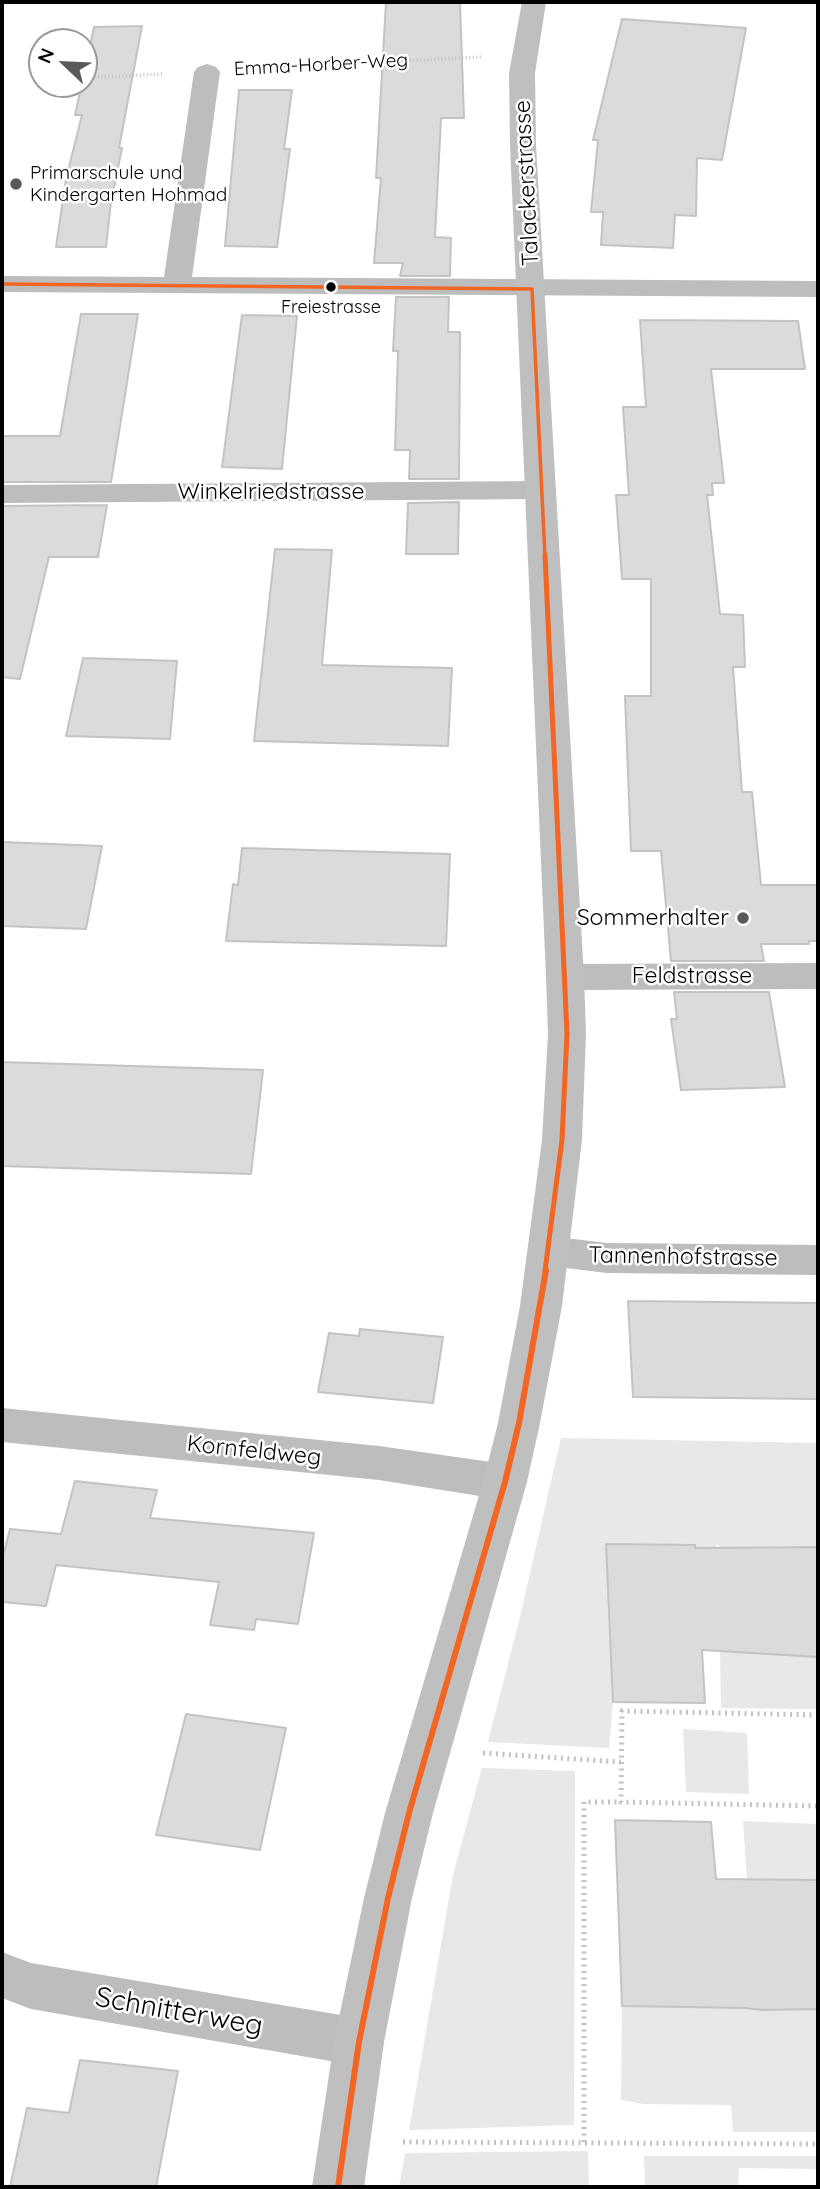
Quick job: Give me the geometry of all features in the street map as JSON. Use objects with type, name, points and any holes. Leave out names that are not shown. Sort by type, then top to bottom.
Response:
[{"type":"main road","name":"Talackerstrasse","points":[[338,2187],[359,2042],[388,1898],[427,1750],[505,1482],[522,1410],[549,1251],[562,1140],[565,976],[523,145],[524,55],[534,2]]},
{"type":"street","name":"Emma-Horber-Weg","points":[[177,286],[207,72]]},
{"type":"street","points":[[2,284],[818,289]]},
{"type":"street","name":"Winkelriedstrasse","points":[[2,494],[541,490]]},
{"type":"street","name":"Feldstrasse","points":[[565,976],[818,976]]},
{"type":"street","name":"Tannenhofstrasse","points":[[549,1251],[607,1258],[818,1260]]},
{"type":"street","name":"Kornfeldweg","points":[[2,1425],[379,1464],[505,1482]]},
{"type":"street","name":"Schnitterweg","points":[[2,1975],[31,1986],[359,2042]]},
{"type":"path","name":"Emma-Horber-Weg","points":[[207,72],[524,55]]},
{"type":"path","points":[[98,77],[207,72]]},
{"type":"path","points":[[621,1802],[622,1711],[818,1715]]},
{"type":"path","points":[[427,1750],[621,1762]]},
{"type":"path","points":[[584,2142],[583,1802],[818,1806]]},
{"type":"path","points":[[345,2141],[818,2144]]},
{"type":"shaded area","points":[[561,1438],[818,1443],[818,1547],[769,1546],[769,1555],[721,1554],[720,1546],[716,1545],[718,1569],[606,1544],[613,1702],[609,1748],[488,1742]]},
{"type":"shaded area","points":[[720,1652],[818,1654],[818,1709],[721,1708]]},
{"type":"shaded area","points":[[683,1729],[747,1733],[749,1794],[686,1792]]},
{"type":"shaded area","points":[[482,1768],[575,1771],[574,2125],[409,2130],[453,1875]]},
{"type":"shaded area","points":[[743,1821],[818,1824],[818,1880],[747,1879]]},
{"type":"shaded area","points":[[721,1978],[748,2008],[818,2009],[818,2132],[733,2132],[731,2105],[643,2104],[621,2100],[622,2006],[722,2008]]},
{"type":"shaded area","points":[[588,2151],[589,2187],[399,2187],[405,2153]]},
{"type":"shaded area","points":[[644,2156],[818,2156],[818,2169],[739,2168],[738,2187],[645,2187]]},
{"type":"building","points":[[386,2],[460,2],[464,118],[441,118],[435,237],[451,238],[450,276],[400,276],[403,263],[374,263],[381,178],[376,178]]},
{"type":"building","points":[[622,19],[746,28],[722,160],[697,158],[696,216],[675,215],[673,248],[601,245],[603,212],[591,212],[598,140],[593,140]]},
{"type":"building","points":[[142,26],[119,148],[122,148],[111,202],[106,247],[56,247],[66,179],[82,115],[75,115],[79,98],[98,98],[98,28],[94,27]]},
{"type":"building","points":[[239,90],[292,90],[284,149],[290,149],[277,247],[225,246]]},
{"type":"building","points":[[396,297],[449,297],[448,332],[460,332],[459,479],[409,479],[410,450],[395,450],[398,351],[393,351]]},
{"type":"building","points":[[81,314],[138,314],[111,482],[2,482],[2,436],[60,436]]},
{"type":"building","points":[[242,315],[297,316],[282,469],[222,467]]},
{"type":"building","points":[[640,320],[798,321],[805,369],[711,369],[724,483],[712,483],[713,495],[707,495],[720,614],[743,615],[745,667],[733,667],[742,792],[752,792],[761,885],[818,885],[818,941],[809,941],[809,944],[761,944],[764,961],[671,961],[661,851],[631,851],[625,696],[651,696],[651,579],[622,579],[616,495],[629,495],[623,407],[646,407]]},
{"type":"building","points":[[459,502],[458,554],[406,554],[408,503]]},
{"type":"building","points":[[107,505],[98,557],[49,557],[20,679],[2,677],[2,506]]},
{"type":"building","points":[[275,549],[332,550],[322,665],[452,668],[448,746],[254,741]]},
{"type":"building","points":[[83,658],[177,661],[170,739],[66,736]]},
{"type":"building","points":[[2,842],[102,846],[86,929],[2,926]]},
{"type":"building","points":[[242,848],[450,854],[446,946],[226,941],[233,884],[238,885]]},
{"type":"building","points":[[674,992],[769,992],[785,1087],[681,1090],[671,1019],[677,1019]]},
{"type":"building","points":[[2,1062],[263,1070],[251,1174],[2,1166]]},
{"type":"building","points":[[628,1301],[818,1303],[818,1399],[633,1397]]},
{"type":"building","points":[[360,1329],[443,1337],[433,1403],[318,1392],[329,1333],[359,1336]]},
{"type":"building","points":[[75,1481],[157,1490],[150,1518],[314,1533],[298,1624],[256,1619],[254,1630],[210,1625],[219,1582],[56,1565],[46,1606],[2,1602],[2,1560],[10,1529],[61,1534]]},
{"type":"building","points":[[606,1544],[695,1545],[695,1548],[818,1547],[818,1657],[702,1650],[705,1703],[613,1702]]},
{"type":"building","points":[[186,1714],[286,1728],[260,1850],[156,1835]]},
{"type":"building","points":[[615,1820],[711,1822],[716,1879],[818,1880],[818,2009],[622,2006]]},
{"type":"building","points":[[80,2060],[178,2071],[156,2187],[10,2187],[27,2108],[69,2113]]},
{"type":"transit line","points":[[2,284],[532,289]]},
{"type":"transit line","points":[[338,2187],[359,2042],[388,1898],[409,1813],[505,1482],[519,1423],[541,1306],[562,1140],[567,1034],[565,977],[532,289]]},
{"type":"place","name":"Primarschule und Kindergarten Hohmad","points":[[16,184]]},
{"type":"place","name":"Freiestrasse","points":[[331,287]]},
{"type":"place","name":"Sommerhalter","points":[[743,918]]}]
